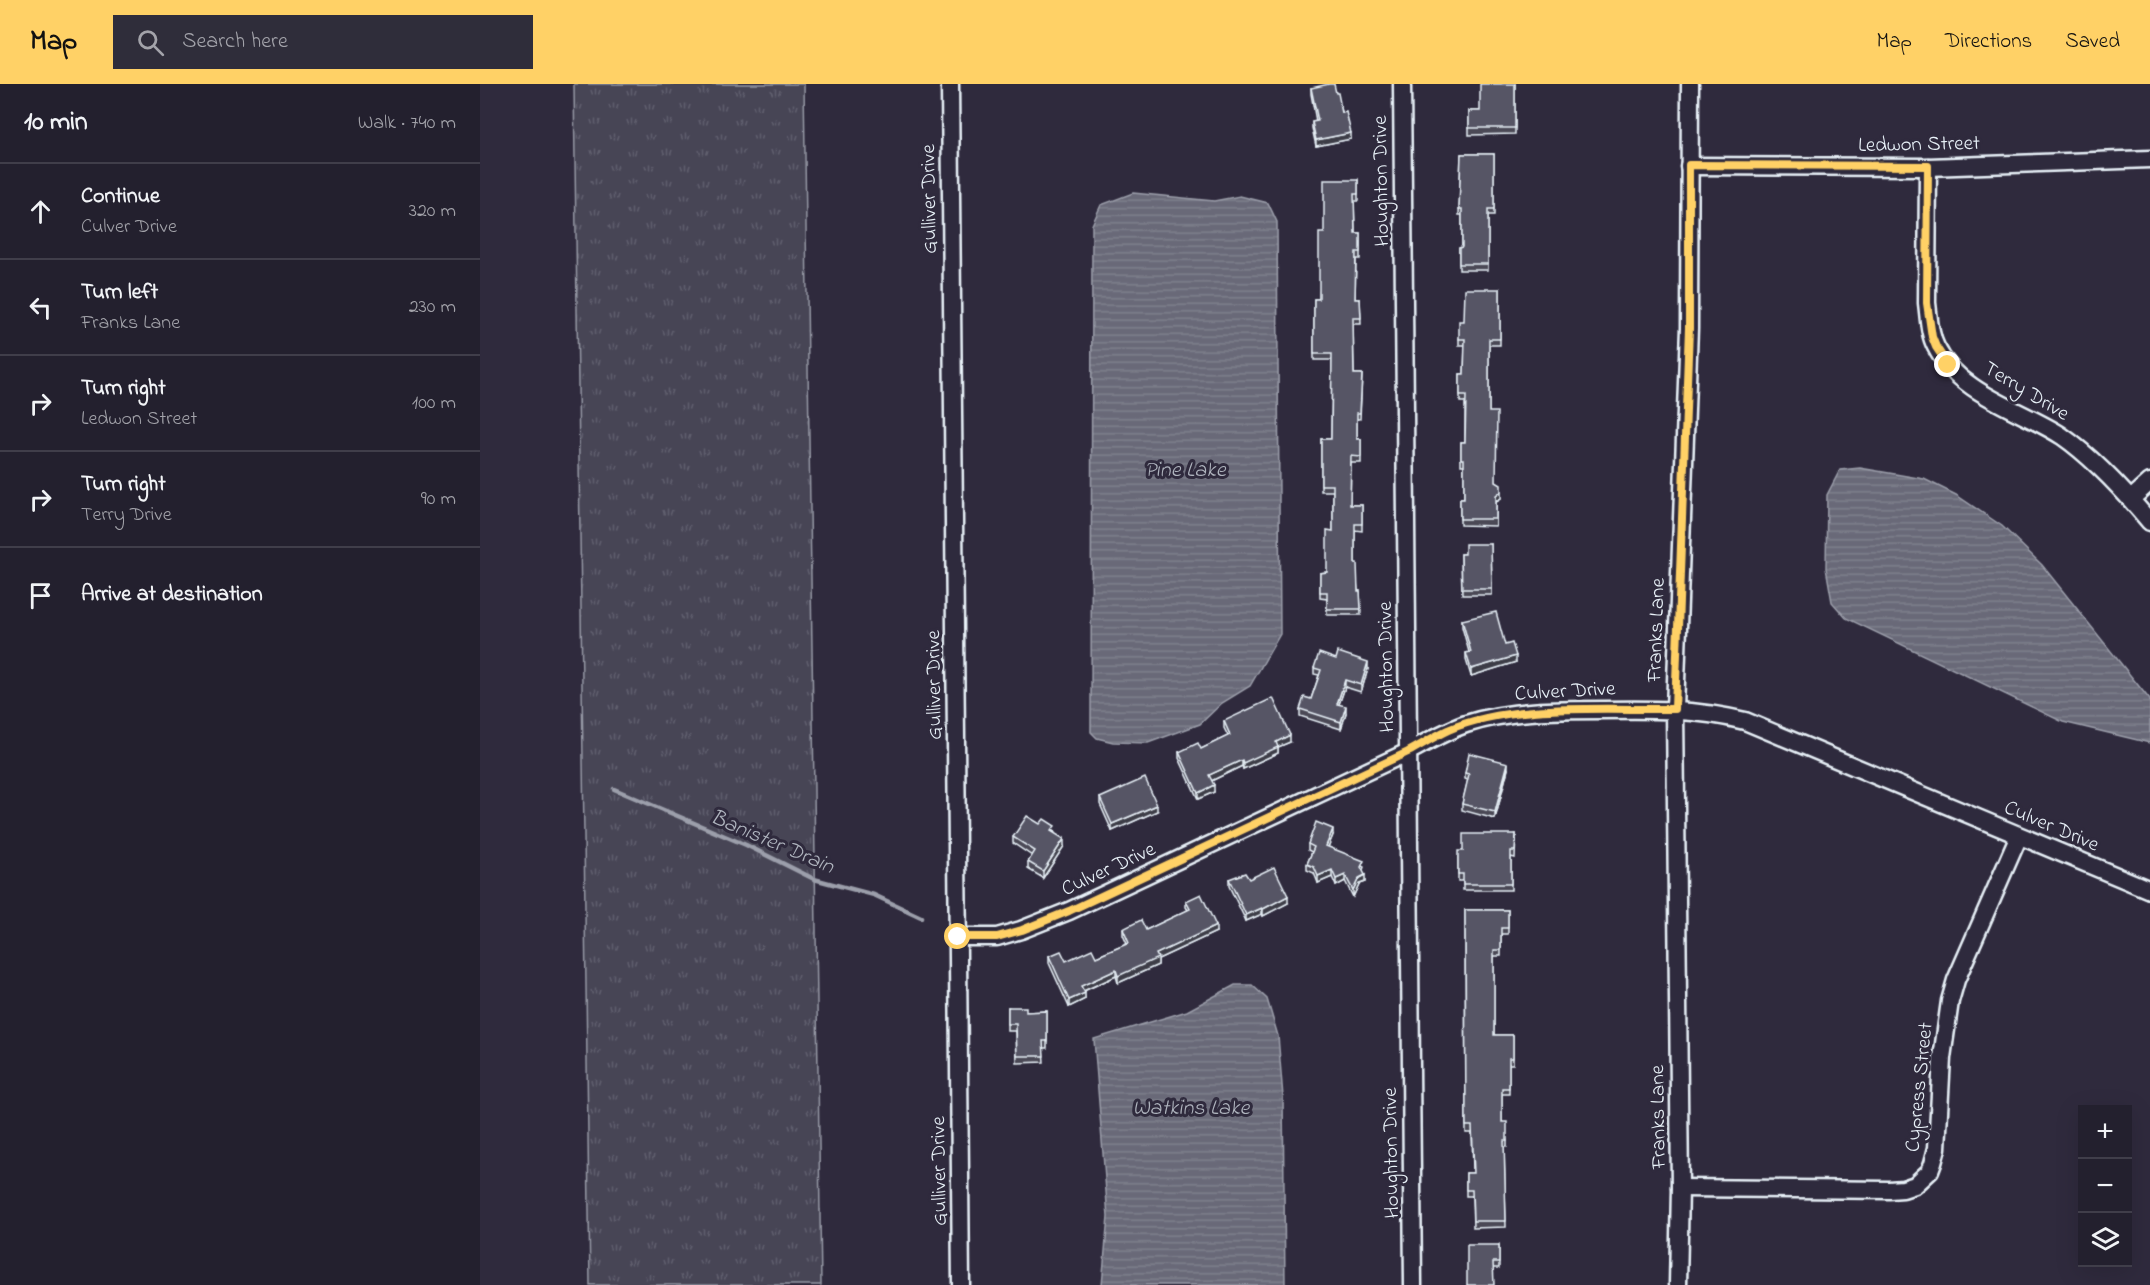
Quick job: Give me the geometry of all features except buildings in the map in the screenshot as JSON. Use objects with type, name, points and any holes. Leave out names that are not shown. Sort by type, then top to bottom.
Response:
[{"type":"street","name":"Gulliver Drive","points":[[950,84],[961,1285]]},
{"type":"street","name":"Houghton Drive","points":[[1401,84],[1413,1285]]},
{"type":"street","name":"Franks Lane","points":[[1678,1285],[1680,1188],[1675,709],[1689,328],[1690,84]]},
{"type":"street","name":"Ledwon Street","points":[[1689,165],[1928,166],[2150,159]]},
{"type":"street","name":"Terry Drive","points":[[1928,166],[1927,303],[1929,324],[1936,347],[1948,365],[1959,375],[2012,411],[2060,435],[2096,464],[2150,522]]},
{"type":"street","points":[[2131,499],[2150,482]]},
{"type":"street","name":"Culver Drive","points":[[958,937],[997,937],[1022,930],[1069,911],[1408,752],[1448,730],[1495,717],[1553,710],[1675,709],[1745,721],[2150,890]]},
{"type":"street","name":"Cypress Street","points":[[1680,1188],[1889,1190],[1903,1189],[1923,1179],[1933,1163],[1937,1148],[1942,1058],[1946,1025],[1956,980],[2019,836]]},
{"type":"green space","points":[[574,84],[804,84],[821,1285],[590,1285]]},
{"type":"water","name":"Pine Lake","points":[[1133,193],[1214,201],[1240,196],[1268,203],[1277,222],[1280,634],[1250,686],[1222,703],[1200,724],[1148,743],[1113,742],[1097,738],[1091,732],[1092,225],[1101,205]]},
{"type":"water","points":[[1860,468],[1924,479],[1956,495],[2002,526],[2042,565],[2150,700],[2150,743],[2063,722],[1846,618],[1832,602],[1826,568],[1827,495],[1840,470]]},
{"type":"water","name":"Watkins Lake","points":[[1235,985],[1252,985],[1267,999],[1278,1036],[1283,1097],[1285,1285],[1102,1285],[1108,1217],[1094,1039],[1187,1011]]},
{"type":"waterway","name":"Banister Drain","points":[[614,789],[746,845],[814,879],[874,895],[921,917]]},
{"type":"route","points":[[958,937],[997,937],[1022,930],[1069,911],[1408,752],[1448,730],[1486,719],[1553,710],[1675,709],[1689,328],[1689,165],[1928,166],[1927,303],[1929,324],[1936,347],[1948,365]]}]
